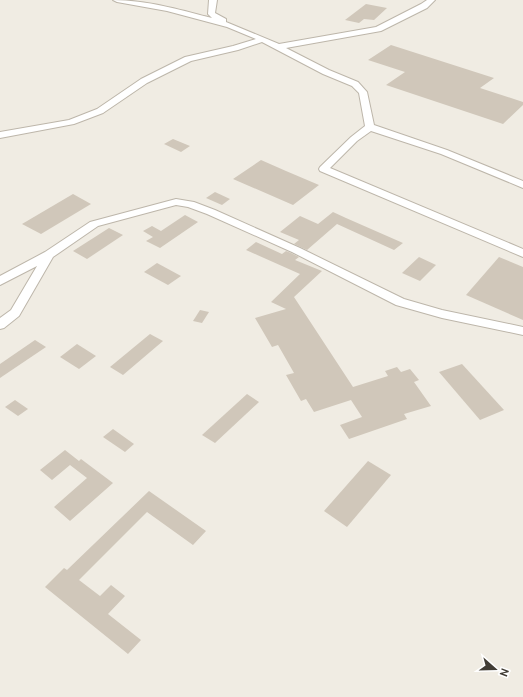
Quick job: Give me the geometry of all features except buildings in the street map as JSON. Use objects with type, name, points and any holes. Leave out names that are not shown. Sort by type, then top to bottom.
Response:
[{"type":"street","points":[[117,0],[167,9],[230,25]]},
{"type":"street","points":[[213,0],[210,10],[213,16],[263,39],[326,72],[355,84],[363,92],[370,127]]},
{"type":"street","points":[[278,47],[378,29],[424,6],[431,0]]},
{"type":"street","points":[[0,135],[71,122],[100,111],[144,81],[188,59],[235,48],[263,39]]},
{"type":"street","points":[[370,127],[444,152],[523,185]]},
{"type":"street","points":[[370,127],[354,139],[324,169],[523,253]]},
{"type":"street","points":[[0,281],[49,255],[94,224],[176,202],[190,204],[296,250],[400,302],[442,314],[523,331]]},
{"type":"street","points":[[0,325],[14,313],[49,255]]}]
